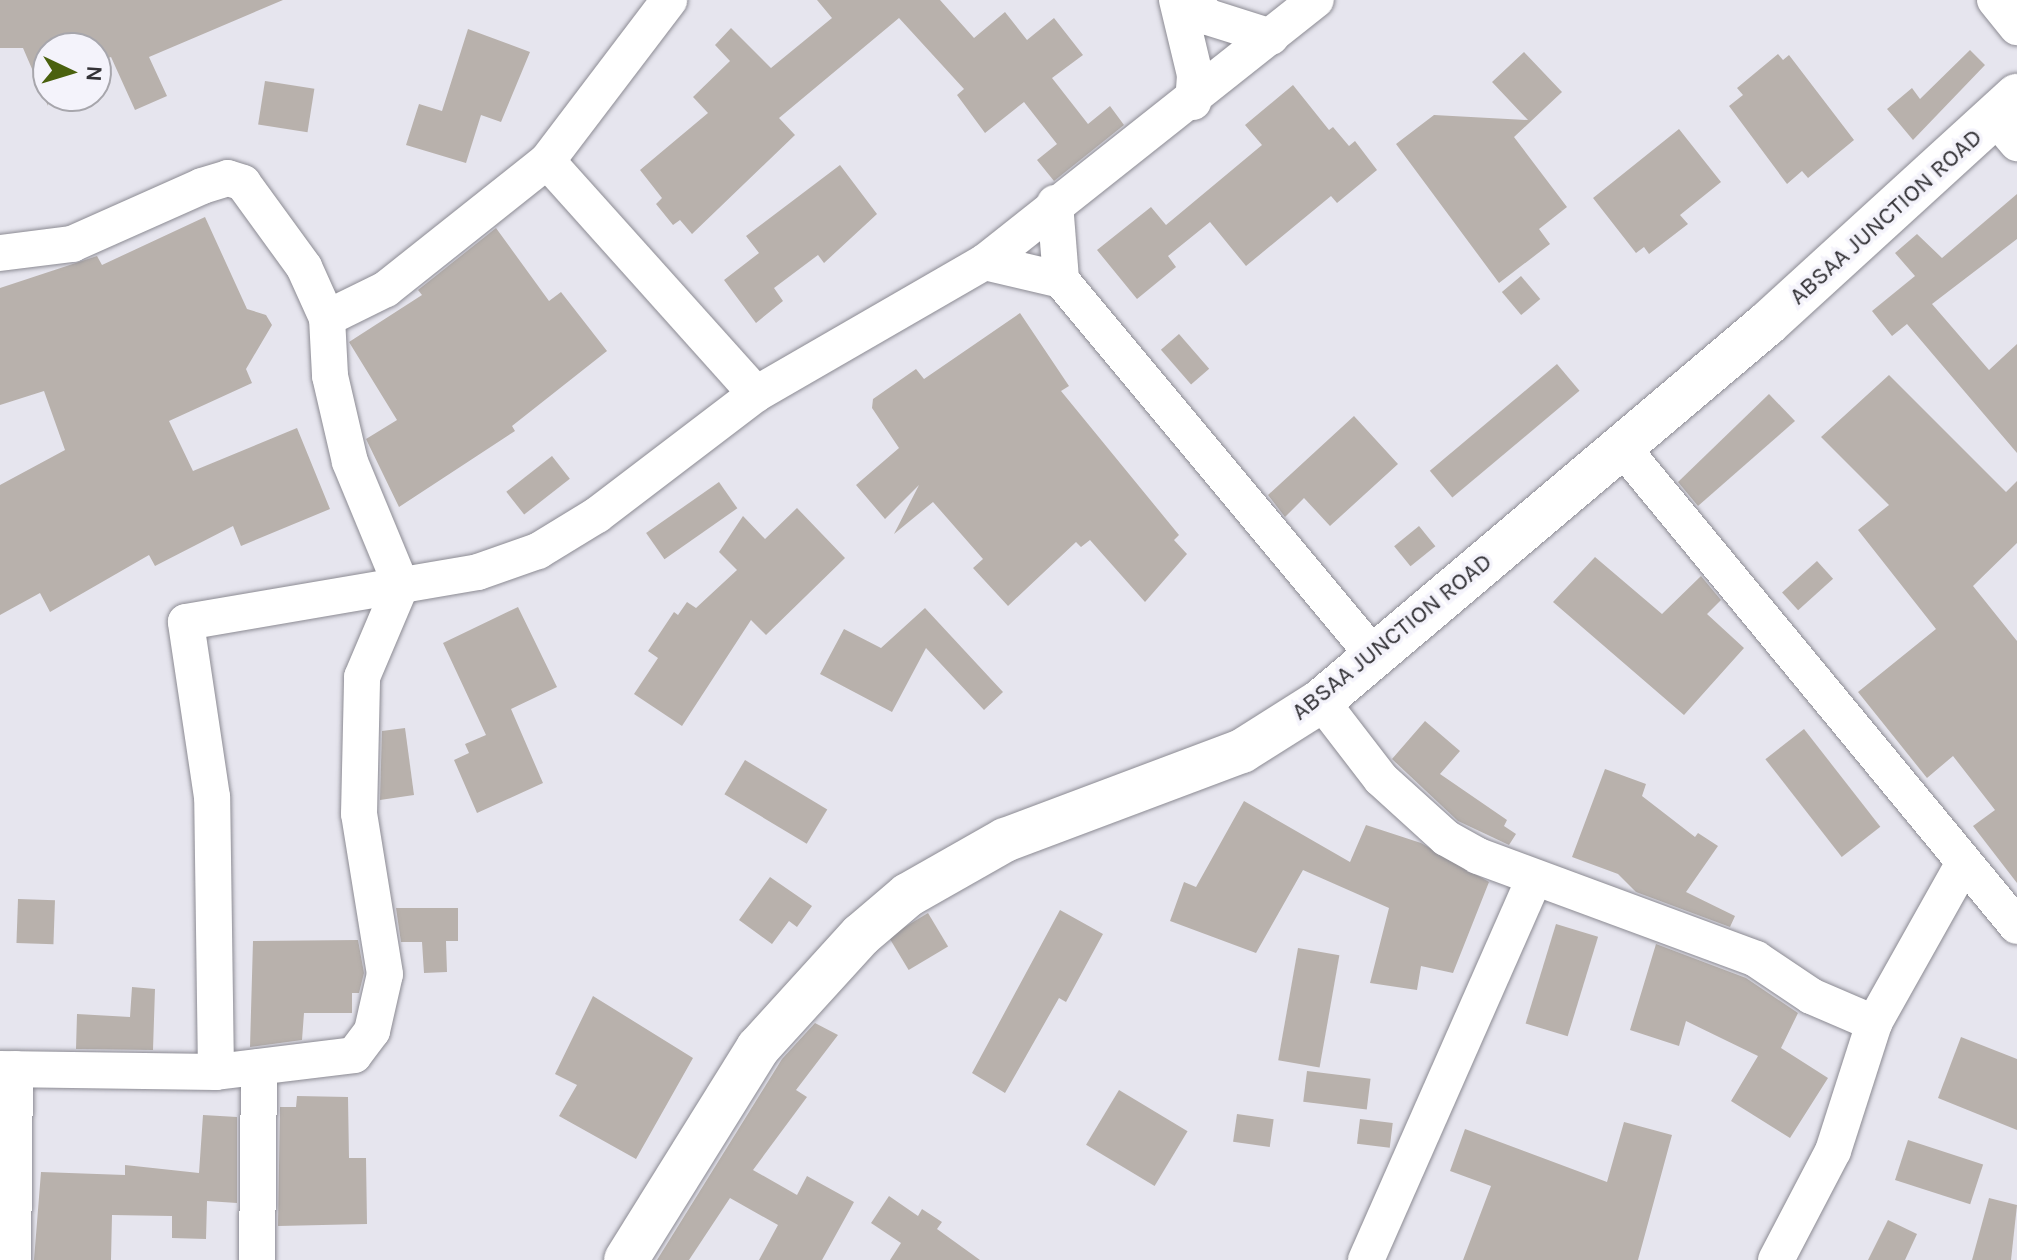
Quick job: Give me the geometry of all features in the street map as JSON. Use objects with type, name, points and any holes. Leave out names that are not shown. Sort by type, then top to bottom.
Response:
[{"type":"street","points":[[327,318],[386,289],[547,161],[669,0]]},
{"type":"street","points":[[1177,0],[1195,75],[1193,102]]},
{"type":"street","points":[[1192,0],[1208,17],[1271,37]]},
{"type":"street","points":[[216,1072],[212,797],[186,622],[478,572],[538,551],[597,515],[756,394],[985,262],[1055,203],[1193,102],[1316,0]]},
{"type":"street","points":[[1995,0],[2017,27]]},
{"type":"street","name":"ABSAA JUNCTION ROAD","points":[[626,1260],[758,1048],[861,935],[908,895],[1005,840],[1242,751],[1321,701],[2010,119]]},
{"type":"street","points":[[547,161],[756,394]]},
{"type":"street","points":[[0,253],[72,244],[228,178],[254,194],[304,267],[327,318],[330,376],[350,462],[401,585],[362,677],[359,814],[385,974],[372,1031],[354,1055],[216,1072],[8,1069],[13,1260]]},
{"type":"street","points":[[1055,203],[1061,280],[1374,656]]},
{"type":"street","points":[[985,262],[1061,280]]},
{"type":"street","points":[[1621,446],[1962,866],[2017,926]]},
{"type":"street","points":[[1321,701],[1381,779],[1446,838],[1533,881],[1756,959],[1811,996],[1874,1023]]},
{"type":"street","points":[[1776,1260],[1833,1151],[1874,1023],[1962,866]]},
{"type":"street","points":[[1366,1260],[1533,881]]},
{"type":"street","points":[[257,1260],[259,1067]]},
{"type":"building","points":[[0,0],[283,0],[149,57],[167,96],[135,110],[112,59],[112,32],[32,32],[32,69],[23,48],[0,48]]},
{"type":"building","points":[[817,0],[940,0],[974,38],[1005,12],[1027,40],[1054,18],[1083,55],[1052,78],[1088,124],[1110,106],[1124,125],[1054,181],[1037,160],[1057,144],[1024,102],[985,133],[957,95],[964,89],[899,18],[779,118],[795,135],[692,234],[680,220],[673,225],[656,204],[662,198],[640,170],[708,113],[693,97],[730,61],[715,45],[731,28],[771,68],[832,18]]},
{"type":"building","points":[[468,29],[530,52],[501,122],[481,115],[466,163],[406,145],[419,104],[442,111]]},
{"type":"building","points":[[1970,50],[1985,65],[1913,140],[1887,109],[1912,88],[1920,99]]},
{"type":"building","points":[[1524,52],[1562,92],[1514,137],[1567,207],[1539,229],[1550,244],[1499,283],[1396,144],[1434,115],[1528,120],[1492,82]]},
{"type":"building","points":[[1778,54],[1783,60],[1789,55],[1854,140],[1808,178],[1802,171],[1787,184],[1729,106],[1743,95],[1737,88]]},
{"type":"building","points":[[265,81],[314,89],[308,132],[258,124]]},
{"type":"building","points":[[1293,85],[1329,130],[1333,127],[1349,146],[1355,141],[1377,170],[1337,203],[1331,196],[1246,266],[1210,222],[1168,256],[1176,267],[1137,299],[1097,250],[1151,207],[1166,225],[1262,145],[1245,125]]},
{"type":"building","points":[[1679,129],[1721,182],[1680,215],[1688,224],[1649,254],[1644,247],[1636,253],[1593,198]]},
{"type":"building","points":[[840,165],[877,214],[824,263],[818,255],[774,288],[783,301],[756,323],[724,280],[759,253],[746,236]]},
{"type":"building","points":[[2017,194],[2017,239],[1932,304],[1989,370],[2017,344],[2017,453],[1907,324],[1892,336],[1872,311],[1915,276],[1895,253],[1917,234],[1942,258]]},
{"type":"building","points":[[205,217],[247,309],[266,315],[272,325],[246,369],[252,383],[169,421],[193,471],[297,428],[330,509],[241,546],[233,526],[155,566],[149,555],[50,612],[40,593],[0,615],[0,485],[65,450],[44,391],[0,405],[0,288],[97,256],[102,265]]},
{"type":"building","points":[[496,228],[549,301],[561,292],[607,351],[512,426],[515,431],[399,507],[366,439],[397,420],[349,342],[422,295],[418,290]]},
{"type":"building","points":[[1521,276],[1540,299],[1521,315],[1502,292]]},
{"type":"building","points":[[1020,313],[1069,386],[1061,391],[1179,535],[1174,540],[1187,554],[1145,602],[1090,540],[1081,547],[1076,542],[1008,606],[973,568],[983,559],[933,502],[894,534],[919,485],[885,519],[856,485],[899,448],[872,408],[873,399],[916,369],[924,379]]},
{"type":"building","points":[[1179,334],[1209,369],[1191,384],[1161,350]]},
{"type":"building","points":[[1557,364],[1579,391],[1452,498],[1430,471]]},
{"type":"building","points":[[1889,375],[2006,492],[2017,481],[2017,543],[1973,586],[2017,641],[2017,883],[1973,826],[1995,810],[1953,756],[1927,778],[1858,692],[1936,629],[1858,530],[1889,505],[1821,437]]},
{"type":"building","points":[[1769,394],[1795,421],[1698,506],[1678,482]]},
{"type":"building","points":[[1354,416],[1398,464],[1330,526],[1304,498],[1285,517],[1268,495]]},
{"type":"building","points":[[552,456],[570,479],[524,515],[506,492]]},
{"type":"building","points":[[719,482],[737,508],[664,559],[646,533]]},
{"type":"building","points":[[797,508],[845,558],[766,635],[751,620],[682,726],[634,694],[658,658],[648,651],[674,612],[678,615],[687,602],[696,608],[737,570],[719,552],[743,516],[765,539]]},
{"type":"building","points":[[1419,526],[1435,546],[1410,566],[1394,546]]},
{"type":"building","points":[[1595,557],[1662,614],[1701,576],[1721,600],[1707,614],[1744,648],[1684,715],[1553,602]]},
{"type":"building","points":[[1817,561],[1833,579],[1798,610],[1782,592]]},
{"type":"building","points":[[518,607],[557,687],[511,709],[543,783],[477,813],[454,760],[469,753],[465,744],[486,735],[443,643]]},
{"type":"building","points":[[925,608],[1003,692],[984,710],[926,648],[892,712],[820,674],[844,629],[881,648]]},
{"type":"building","points":[[1425,721],[1460,751],[1440,774],[1507,820],[1504,826],[1516,834],[1509,845],[1458,821],[1392,759]]},
{"type":"building","points":[[405,728],[414,795],[380,800],[382,731]]},
{"type":"building","points":[[1804,729],[1880,827],[1842,857],[1765,759]]},
{"type":"building","points":[[745,760],[827,809],[807,844],[724,794]]},
{"type":"building","points":[[1605,769],[1646,784],[1642,796],[1695,837],[1698,833],[1718,846],[1686,892],[1735,916],[1730,927],[1636,892],[1618,874],[1572,857]]},
{"type":"building","points":[[1244,801],[1350,862],[1366,825],[1421,843],[1489,882],[1453,973],[1421,966],[1417,990],[1370,983],[1389,908],[1303,870],[1256,953],[1170,921],[1184,882],[1196,887]]},
{"type":"building","points":[[770,877],[812,906],[797,927],[789,921],[772,944],[739,920]]},
{"type":"building","points":[[18,899],[55,900],[53,944],[16,943]]},
{"type":"building","points":[[396,908],[458,908],[458,941],[446,941],[447,972],[424,973],[422,942],[401,942]]},
{"type":"building","points":[[1060,910],[1103,934],[1066,1002],[1059,998],[1005,1093],[972,1073]]},
{"type":"building","points":[[928,913],[948,946],[909,970],[889,937]]},
{"type":"building","points":[[1556,924],[1598,937],[1568,1036],[1526,1023]]},
{"type":"building","points":[[358,940],[364,973],[359,993],[352,993],[352,1013],[304,1013],[302,1040],[250,1047],[253,941]]},
{"type":"building","points":[[1656,944],[1746,978],[1798,1013],[1781,1048],[1828,1078],[1790,1138],[1731,1101],[1758,1056],[1686,1021],[1679,1046],[1630,1030]]},
{"type":"building","points":[[1298,948],[1339,955],[1320,1068],[1278,1060]]},
{"type":"building","points":[[132,987],[155,989],[153,1050],[76,1049],[77,1014],[130,1017]]},
{"type":"building","points":[[593,996],[693,1058],[636,1159],[559,1116],[577,1085],[555,1074]]},
{"type":"building","points":[[815,1023],[838,1035],[796,1090],[807,1097],[753,1170],[797,1195],[807,1176],[854,1202],[822,1260],[759,1260],[778,1225],[730,1198],[689,1260],[657,1260],[782,1059]]},
{"type":"building","points":[[1961,1037],[2017,1059],[2017,1130],[1938,1098]]},
{"type":"building","points":[[1307,1071],[1371,1079],[1367,1110],[1303,1102]]},
{"type":"building","points":[[1119,1090],[1188,1131],[1155,1186],[1086,1145]]},
{"type":"building","points":[[297,1096],[348,1097],[349,1158],[366,1158],[367,1224],[278,1226],[280,1107],[296,1107]]},
{"type":"building","points":[[1237,1114],[1274,1119],[1270,1147],[1233,1142]]},
{"type":"building","points":[[203,1115],[237,1117],[237,1203],[207,1201],[206,1239],[172,1238],[172,1216],[112,1215],[111,1260],[34,1260],[41,1172],[125,1175],[125,1165],[199,1173]]},
{"type":"building","points":[[1360,1119],[1393,1123],[1390,1148],[1357,1144]]},
{"type":"building","points":[[1624,1122],[1672,1135],[1638,1260],[1463,1260],[1491,1186],[1450,1171],[1465,1129],[1607,1182]]},
{"type":"building","points":[[1908,1140],[1983,1164],[1970,1204],[1895,1180]]},
{"type":"building","points":[[889,1196],[918,1216],[922,1209],[942,1222],[937,1229],[980,1260],[890,1260],[901,1243],[871,1223]]},
{"type":"building","points":[[1989,1198],[2017,1205],[2011,1260],[1972,1260]]},
{"type":"building","points":[[1888,1220],[1917,1234],[1905,1260],[1868,1260]]}]
